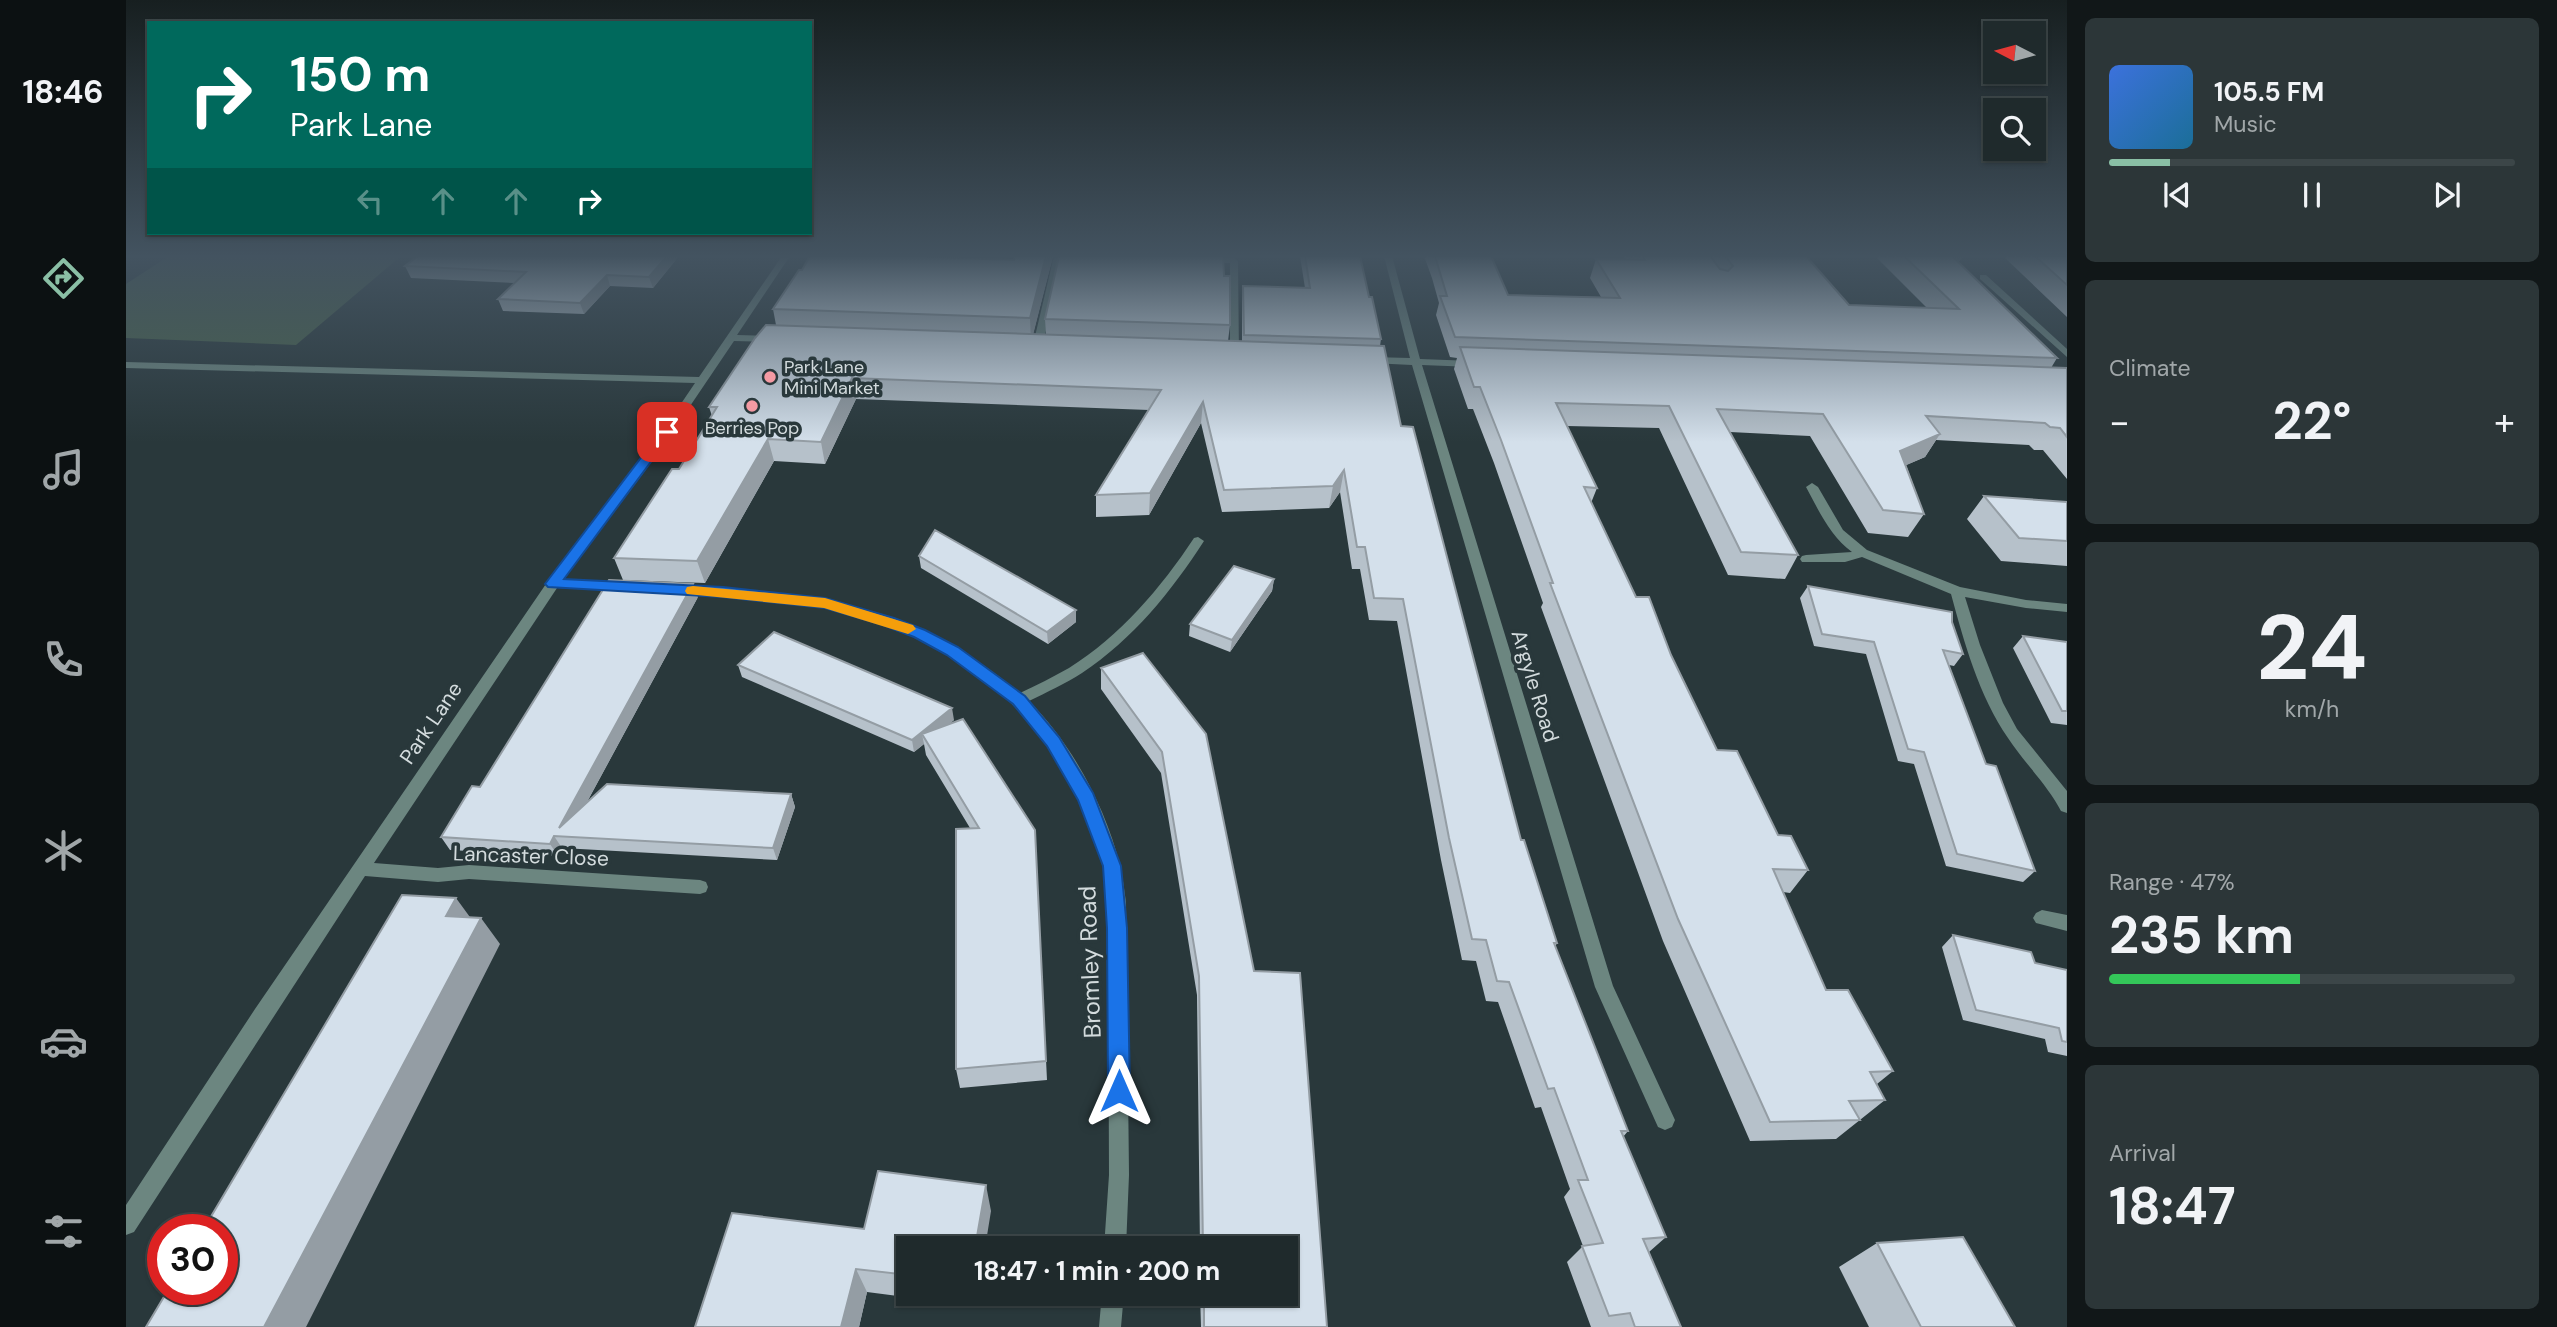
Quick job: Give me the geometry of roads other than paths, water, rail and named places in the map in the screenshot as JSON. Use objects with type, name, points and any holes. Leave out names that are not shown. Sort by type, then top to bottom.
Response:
[{"type":"street","name":"Park Lane","points":[[126,1224],[360,869],[553,584],[655,450],[746,318]]},
{"type":"street","points":[[1037,349],[1044,318]]},
{"type":"street","points":[[1235,318],[1235,355]]},
{"type":"street","name":"Argyle Road","points":[[1404,318],[1600,976],[1665,1120]]},
{"type":"street","points":[[2028,318],[2067,354]]},
{"type":"street","points":[[733,338],[784,339]]},
{"type":"street","points":[[1024,348],[1050,349]]},
{"type":"street","points":[[1221,355],[1249,356]]},
{"type":"street","points":[[1360,360],[1486,364]]},
{"type":"street","points":[[126,365],[703,380]]},
{"type":"street","points":[[1812,486],[1837,532],[1863,554],[1957,591],[2026,604],[2067,608]]},
{"type":"street","points":[[1019,700],[1062,678],[1098,653],[1165,588],[1198,541]]},
{"type":"street","points":[[1806,559],[1846,558],[1863,554]]},
{"type":"street","name":"Bromley Road","points":[[553,584],[792,598],[825,603],[920,634],[953,651],[1019,700],[1053,741],[1087,798],[1112,866],[1116,902],[1119,1007],[1119,1175],[1116,1236]]},
{"type":"street","points":[[1957,591],[2003,718],[2021,746],[2046,772],[2067,807]]},
{"type":"street","name":"Lancaster Close","points":[[360,869],[438,875],[469,872],[700,887]]},
{"type":"street","points":[[2042,918],[2067,923]]},
{"type":"street","points":[[1110,1327],[1112,1306]]},
{"type":"place","name":"Park Lane Mini Market","points":[[770,377]]},
{"type":"place","name":"Berries Pop","points":[[752,406]]}]
